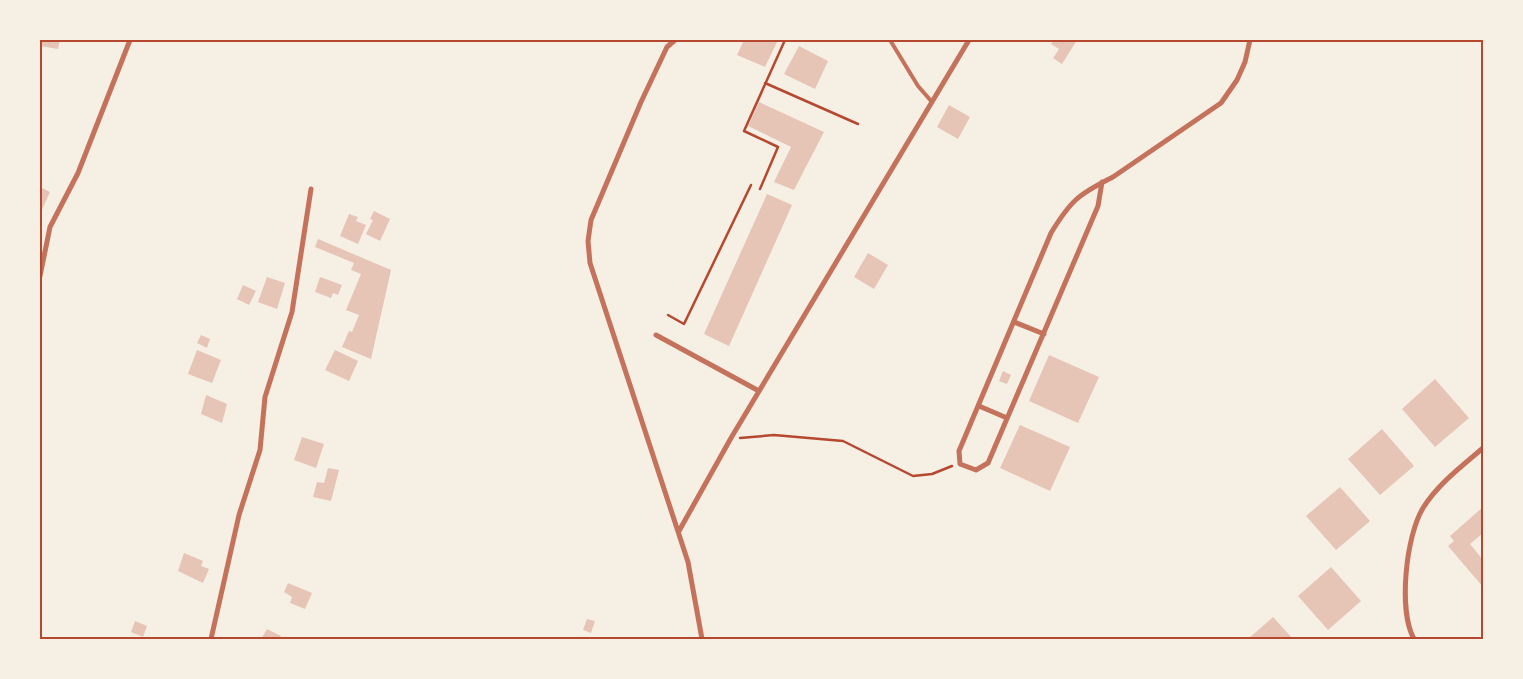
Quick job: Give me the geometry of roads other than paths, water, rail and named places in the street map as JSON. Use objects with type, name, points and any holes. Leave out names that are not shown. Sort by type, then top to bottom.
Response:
[{"type":"street","points":[[40,276],[50,227],[78,173],[130,40]]},
{"type":"street","points":[[675,40],[668,47],[641,102],[591,220],[588,241],[590,263],[688,562],[702,639]]},
{"type":"street","points":[[679,531],[731,438],[969,40]]},
{"type":"street","points":[[1102,182],[1098,206],[988,463],[976,470],[960,464],[959,451],[1051,233],[1062,214],[1078,195],[1102,182],[1199,120],[1221,103],[1237,80],[1246,62],[1250,40]]},
{"type":"street","points":[[211,639],[239,514],[260,450],[265,397],[292,312],[312,189]]},
{"type":"street","points":[[1014,322],[1044,334]]},
{"type":"street","points":[[656,335],[759,391]]},
{"type":"street","points":[[979,406],[1008,418]]},
{"type":"street","points":[[1414,639],[1406,617],[1404,598],[1416,523],[1430,497],[1483,448]]},
{"type":"lane","points":[[890,40],[918,86],[932,102]]}]
